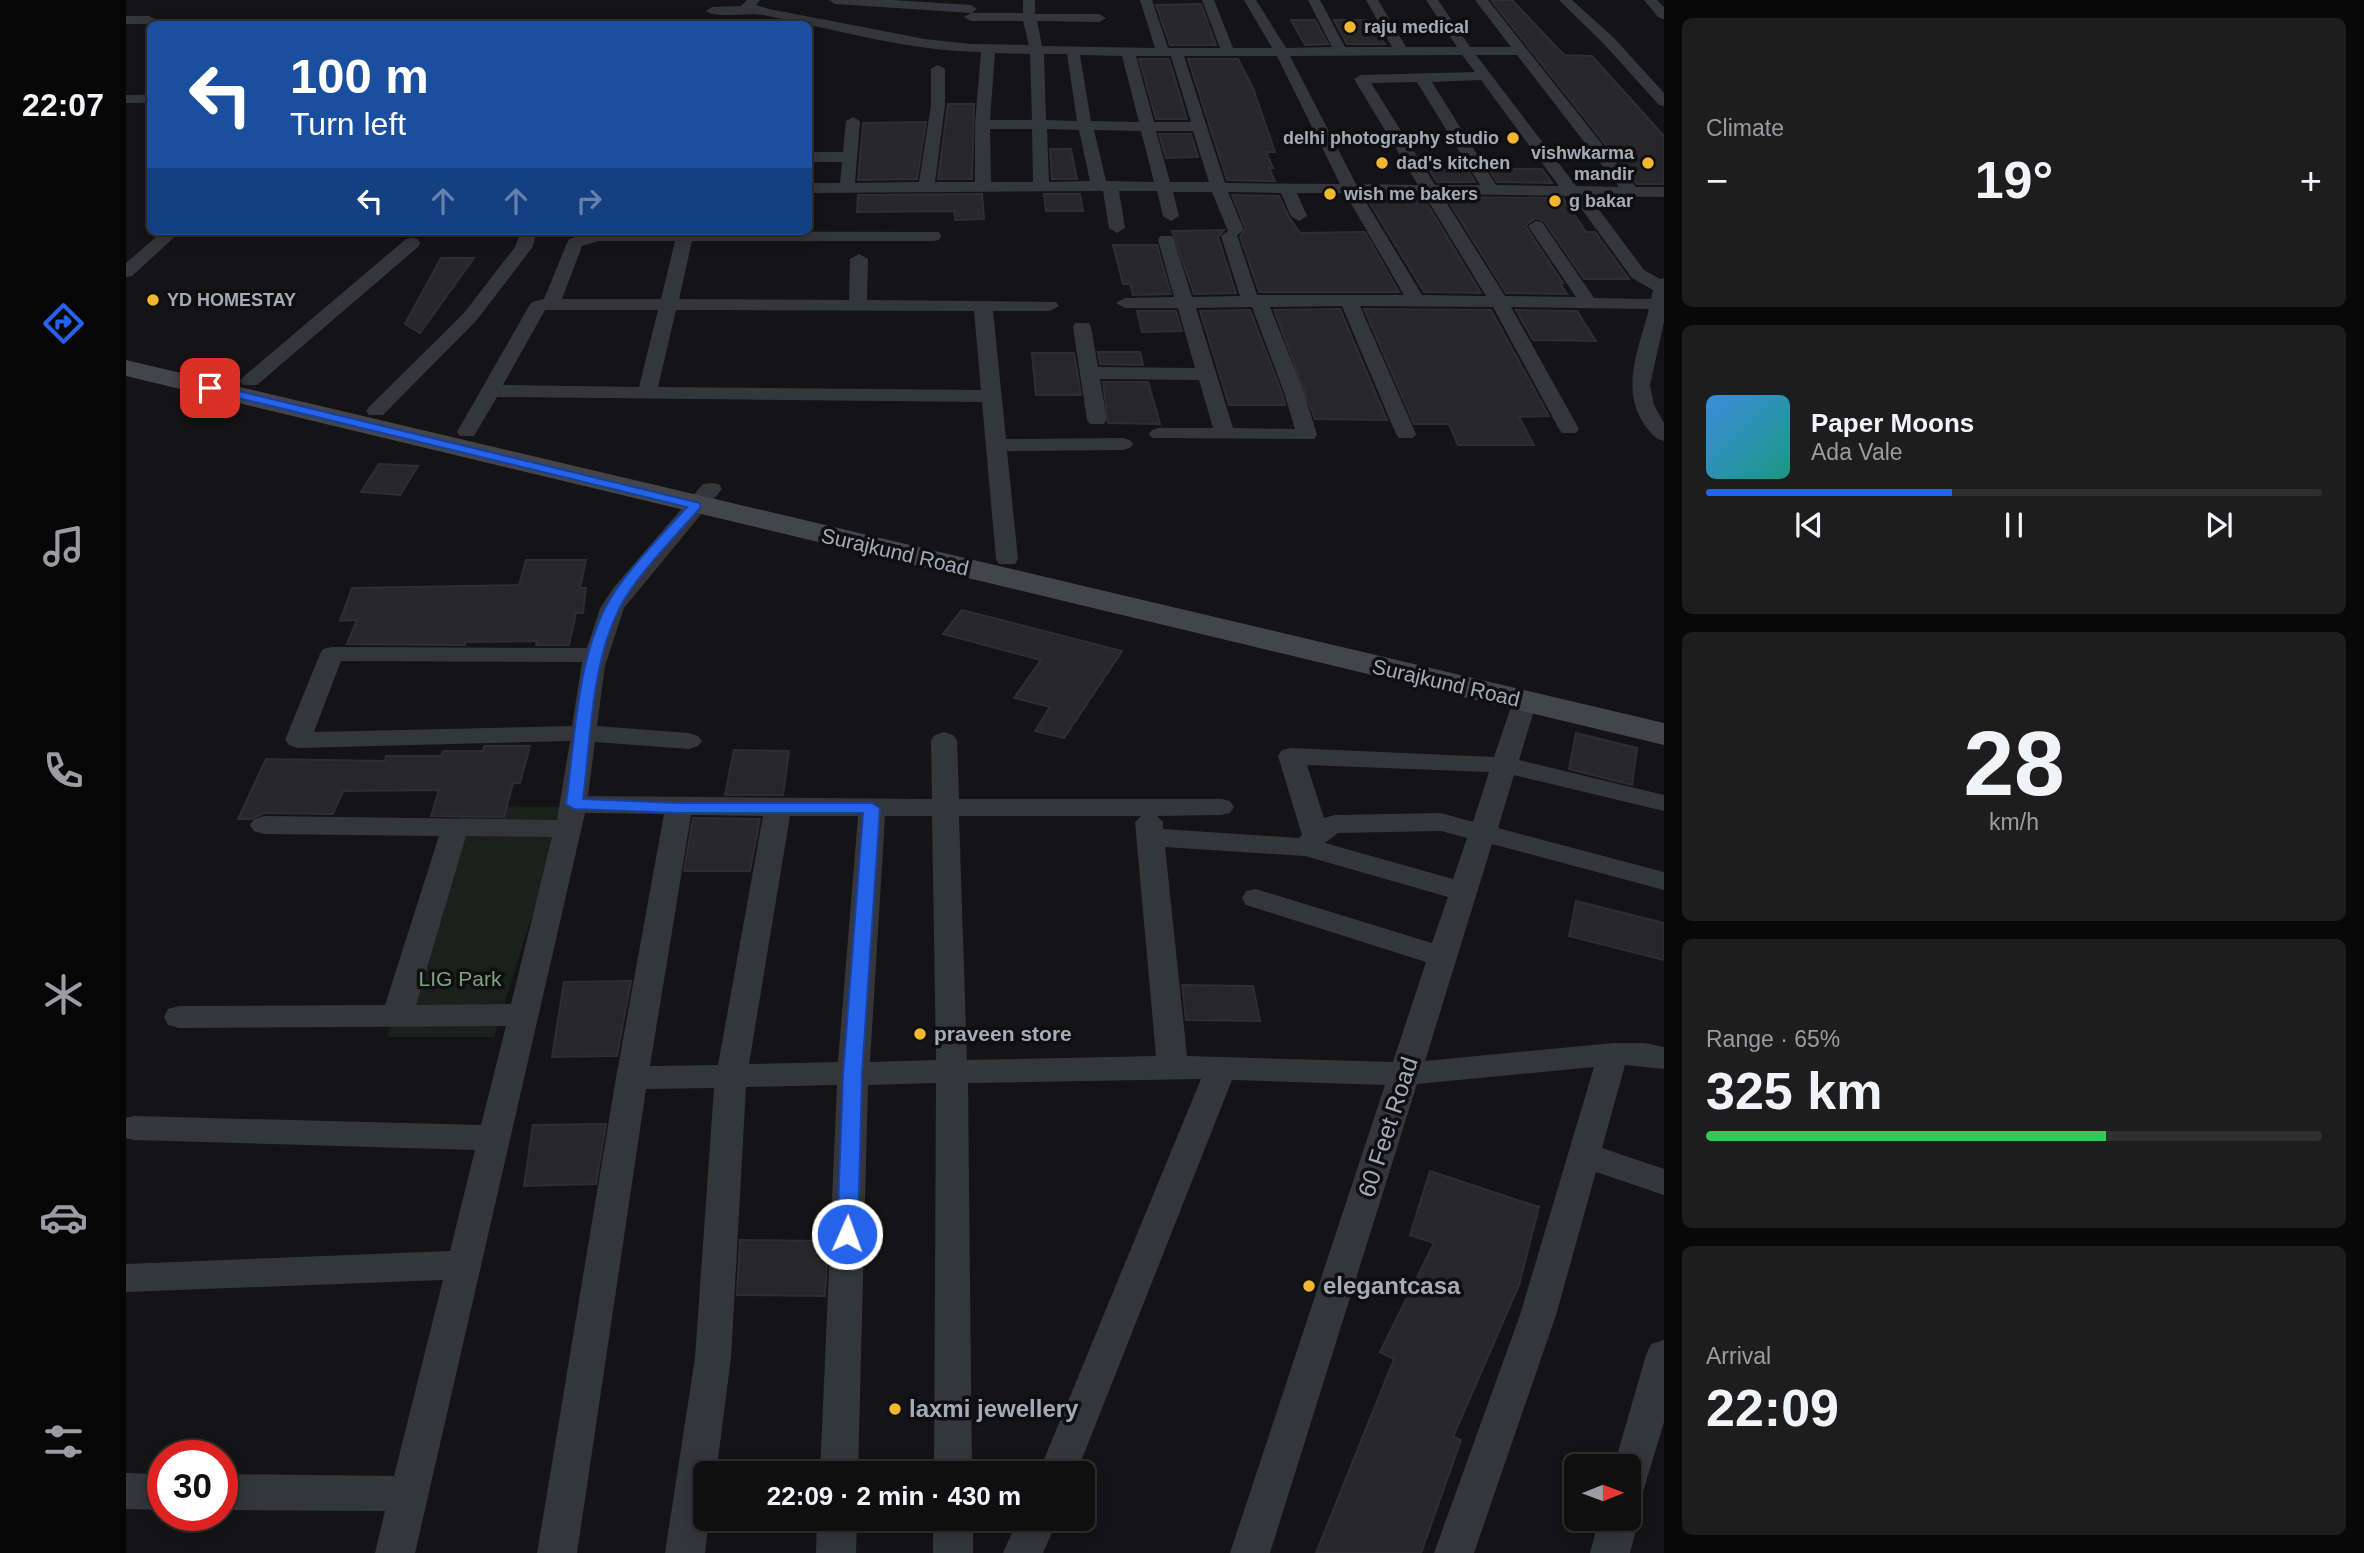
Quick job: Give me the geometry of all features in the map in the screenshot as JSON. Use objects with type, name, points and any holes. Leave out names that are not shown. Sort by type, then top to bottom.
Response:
[{"type":"main road","name":"Surajkund Road","points":[[126,353],[467,432],[703,497],[1664,734]]},
{"type":"main road","name":"Surajkund Road","points":[[126,368],[703,497],[1007,559],[1664,717]]},
{"type":"street","points":[[710,6],[774,7],[791,0]]},
{"type":"street","points":[[835,0],[925,6],[971,23],[988,49],[982,124],[983,187]]},
{"type":"street","points":[[1029,0],[1029,17],[1037,51],[1041,186]]},
{"type":"street","points":[[1096,0],[1102,34]]},
{"type":"street","points":[[1146,0],[1170,51],[1200,127],[1254,300],[1294,392],[1307,435],[1159,434]]},
{"type":"street","points":[[1208,0],[1228,51]]},
{"type":"street","points":[[1250,0],[1281,51],[1350,188],[1416,300]]},
{"type":"street","points":[[1314,0],[1340,51]]},
{"type":"street","points":[[1372,0],[1401,51]]},
{"type":"street","points":[[1433,0],[1466,51],[1638,274],[1661,292]]},
{"type":"street","points":[[1481,0],[1518,51],[1632,193]]},
{"type":"street","points":[[1565,0],[1609,41],[1664,102]]},
{"type":"street","points":[[1650,0],[1664,15]]},
{"type":"street","points":[[753,5],[905,27],[1029,17],[1102,34],[1128,52],[1518,51]]},
{"type":"street","points":[[905,27],[925,6]]},
{"type":"street","points":[[126,20],[149,20]]},
{"type":"street","points":[[988,49],[1073,51],[1102,34]]},
{"type":"street","points":[[1073,51],[1078,95],[1117,228]]},
{"type":"street","points":[[1128,52],[1171,216]]},
{"type":"street","points":[[926,187],[938,105],[938,69]]},
{"type":"street","points":[[1487,76],[1361,79],[1499,300],[1569,429]]},
{"type":"street","points":[[1421,77],[1490,189]]},
{"type":"street","points":[[126,99],[147,99]]},
{"type":"street","points":[[847,188],[853,121]]},
{"type":"street","points":[[982,124],[1200,127]]},
{"type":"street","points":[[812,157],[850,157]]},
{"type":"street","points":[[812,188],[1105,186],[1664,192]]},
{"type":"street","points":[[1287,188],[1299,216]]},
{"type":"street","points":[[1536,226],[1588,302]]},
{"type":"street","points":[[126,272],[168,235]]},
{"type":"street","points":[[376,411],[470,317],[523,248],[528,235]]},
{"type":"street","points":[[647,393],[685,235]]},
{"type":"street","points":[[551,303],[572,249],[582,240],[598,236],[933,236]]},
{"type":"street","points":[[1166,240],[1225,434]]},
{"type":"street","points":[[250,382],[412,243]]},
{"type":"street","points":[[858,305],[859,260]]},
{"type":"street","points":[[1125,303],[1254,300],[1588,302],[1661,292]]},
{"type":"street","points":[[1661,292],[1640,385],[1641,396],[1658,430],[1664,435]]},
{"type":"street","points":[[1348,300],[1406,434]]},
{"type":"street","points":[[467,432],[538,306],[551,303],[1049,306]]},
{"type":"street","points":[[982,306],[1007,559]]},
{"type":"street","points":[[1082,327],[1097,420]]},
{"type":"street","points":[[1090,373],[1207,374]]},
{"type":"street","points":[[489,391],[990,396]]},
{"type":"street","points":[[997,445],[1123,444]]},
{"type":"street","points":[[395,1553],[571,817],[596,655],[612,608],[622,592],[703,497]]},
{"type":"street","points":[[596,655],[332,654],[298,740],[582,733],[689,741]]},
{"type":"street","name":"60 Feet Road","points":[[1250,1553],[1525,701]]},
{"type":"street","points":[[944,740],[952,1072],[953,1461]]},
{"type":"street","points":[[1311,842],[1291,756],[1505,765],[1664,803]]},
{"type":"street","points":[[1148,806],[1173,1067]]},
{"type":"street","points":[[264,825],[455,828],[679,808],[1221,807]]},
{"type":"street","points":[[557,1553],[632,1078],[679,808]]},
{"type":"street","points":[[685,1553],[713,1358],[732,1077],[778,808]]},
{"type":"street","points":[[839,1461],[853,1074],[872,808]]},
{"type":"street","points":[[1311,842],[1327,826],[1335,824],[1449,824],[1664,881]]},
{"type":"street","points":[[397,1016],[455,828]]},
{"type":"street","points":[[1151,837],[1311,842],[1465,892]]},
{"type":"street","points":[[1256,898],[1443,957]]},
{"type":"street","points":[[178,1017],[523,1015]]},
{"type":"street","points":[[632,1078],[1173,1067],[1405,1074],[1613,1054],[1644,1054],[1664,1058]]},
{"type":"street","points":[[1454,1553],[1538,1315],[1613,1054]]},
{"type":"street","points":[[1062,1461],[1221,1069]]},
{"type":"street","points":[[134,1128],[494,1138]]},
{"type":"street","points":[[1584,1155],[1664,1182]]},
{"type":"street","points":[[126,1278],[464,1265]]},
{"type":"street","points":[[1636,1454],[1664,1355]]},
{"type":"street","points":[[126,1491],[147,1492]]},
{"type":"street","points":[[238,1492],[408,1494]]},
{"type":"street","points":[[836,1553],[837,1531]]},
{"type":"street","points":[[953,1531],[953,1553]]},
{"type":"street","points":[[1023,1553],[1033,1531]]},
{"type":"street","points":[[1610,1553],[1616,1531]]},
{"type":"green space","name":"LIG Park","points":[[464,806],[566,807],[494,1037],[387,1037]]},
{"type":"building","points":[[1491,0],[1512,0],[1564,55],[1592,56],[1664,136],[1664,184],[1637,184]]},
{"type":"building","points":[[1201,4],[1216,45],[1170,45],[1156,5]]},
{"type":"building","points":[[1291,20],[1315,20],[1328,44],[1305,45]]},
{"type":"building","points":[[1334,20],[1368,20],[1385,44],[1347,44]]},
{"type":"building","points":[[1139,59],[1169,59],[1187,119],[1156,119]]},
{"type":"building","points":[[1188,59],[1238,59],[1253,88],[1275,152],[1266,152],[1275,181],[1227,180]]},
{"type":"building","points":[[948,104],[974,104],[972,179],[938,179]]},
{"type":"building","points":[[926,122],[917,179],[858,180],[863,123]]},
{"type":"building","points":[[1159,134],[1191,134],[1198,157],[1166,158]]},
{"type":"building","points":[[1050,149],[1071,149],[1077,179],[1052,179]]},
{"type":"building","points":[[1429,169],[1467,169],[1475,182],[1437,182]]},
{"type":"building","points":[[1489,169],[1542,169],[1552,183],[1497,182]]},
{"type":"building","points":[[982,194],[984,219],[955,220],[954,211],[857,212],[858,195]]},
{"type":"building","points":[[1044,194],[1080,194],[1083,211],[1046,211]]},
{"type":"building","points":[[1232,195],[1279,196],[1300,233],[1365,232],[1399,292],[1259,292],[1240,236],[1246,229]]},
{"type":"building","points":[[1366,197],[1423,197],[1481,293],[1424,292]]},
{"type":"building","points":[[1446,197],[1563,198],[1586,232],[1595,232],[1629,279],[1584,279],[1544,221],[1536,218],[1526,227],[1563,283],[1560,283],[1567,294],[1506,293]]},
{"type":"building","points":[[1224,230],[1218,237],[1236,293],[1194,294],[1172,231]]},
{"type":"building","points":[[1113,245],[1157,245],[1171,294],[1133,295],[1130,284],[1123,284]]},
{"type":"building","points":[[441,258],[474,258],[420,333],[405,324]]},
{"type":"building","points":[[1340,309],[1387,420],[1315,419],[1274,310]]},
{"type":"building","points":[[1364,309],[1491,310],[1549,416],[1519,417],[1534,445],[1458,445],[1449,424],[1414,424]]},
{"type":"building","points":[[1250,310],[1285,405],[1229,405],[1200,311]]},
{"type":"building","points":[[1516,310],[1577,311],[1596,341],[1533,340]]},
{"type":"building","points":[[1137,311],[1176,311],[1182,331],[1142,332]]},
{"type":"building","points":[[1098,352],[1140,352],[1143,365],[1100,364]]},
{"type":"building","points":[[1032,353],[1074,353],[1081,395],[1036,395]]},
{"type":"building","points":[[1103,382],[1148,382],[1160,424],[1108,423]]},
{"type":"building","points":[[379,464],[418,466],[400,495],[361,492]]},
{"type":"building","points":[[526,560],[586,560],[580,588],[586,588],[583,613],[576,613],[569,645],[536,645],[537,641],[465,642],[465,645],[347,644],[357,620],[340,621],[352,588],[519,585]]},
{"type":"building","points":[[962,610],[1122,651],[1064,738],[1035,731],[1050,707],[1014,698],[1041,660],[943,634]]},
{"type":"building","points":[[1576,733],[1637,748],[1632,785],[1569,769]]},
{"type":"building","points":[[484,746],[530,746],[520,783],[513,783],[504,817],[431,816],[439,790],[343,791],[333,814],[264,813],[251,819],[238,819],[266,759],[385,761],[386,756],[442,756],[443,751],[483,751]]},
{"type":"building","points":[[734,750],[789,751],[783,795],[725,795]]},
{"type":"building","points":[[693,818],[760,819],[750,871],[684,871]]},
{"type":"building","points":[[1576,901],[1664,923],[1664,960],[1569,936]]},
{"type":"building","points":[[631,981],[617,1056],[552,1057],[564,982]]},
{"type":"building","points":[[1182,985],[1253,986],[1260,1021],[1186,1020]]},
{"type":"building","points":[[606,1124],[596,1184],[524,1186],[533,1125]]},
{"type":"building","points":[[1430,1171],[1539,1207],[1519,1285],[1453,1437],[1461,1440],[1421,1553],[1316,1553],[1394,1359],[1380,1352],[1434,1243],[1410,1235]]},
{"type":"building","points":[[740,1240],[828,1241],[825,1296],[737,1295]]},
{"type":"place","name":"raju medical","points":[[1350,27]]},
{"type":"place","name":"delhi photography studio","points":[[1513,138]]},
{"type":"place","name":"dad's kitchen","points":[[1382,163]]},
{"type":"place","name":"vishwkarma mandir","points":[[1648,163]]},
{"type":"place","name":"wish me bakers","points":[[1330,194]]},
{"type":"place","name":"g bakar","points":[[1555,201]]},
{"type":"place","name":"YD HOMESTAY","points":[[153,300]]},
{"type":"place","name":"praveen store","points":[[920,1034]]},
{"type":"place","name":"elegantcasa","points":[[1309,1286]]},
{"type":"place","name":"laxmi jewellery","points":[[895,1409]]},
{"type":"route","points":[[210,388],[696,505],[649,558],[612,608],[593,666],[574,804],[679,808],[872,808],[853,1074],[847,1234]]}]
